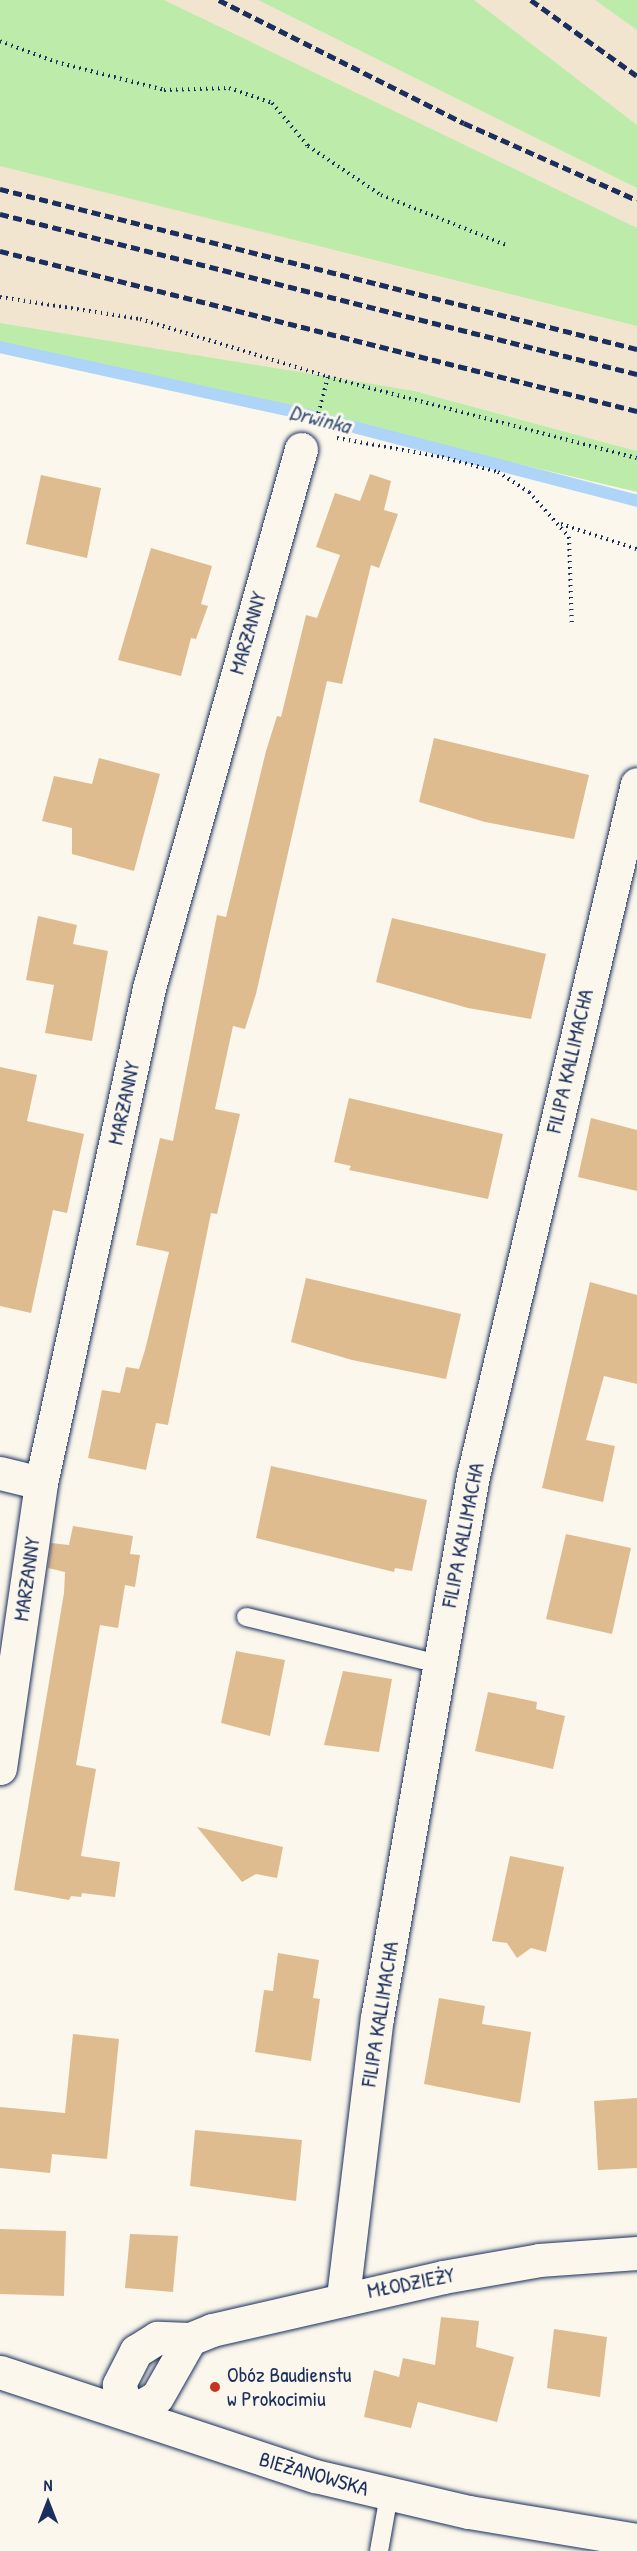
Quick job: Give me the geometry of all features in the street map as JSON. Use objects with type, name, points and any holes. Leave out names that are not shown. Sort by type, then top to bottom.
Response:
[{"type":"street","name":"MARZANNY","points":[[0,1768],[41,1483],[149,988],[316,443]]},
{"type":"street","name":"FILIPA KALLIMACHA","points":[[343,2297],[377,2018],[439,1664],[494,1380],[637,784]]},
{"type":"street","points":[[0,1473],[41,1483]]},
{"type":"street","name":"MŁODZIEŻY","points":[[129,2413],[158,2397],[190,2339],[343,2297],[539,2260],[637,2253]]},
{"type":"street","name":"BIEŻANOWSKA","points":[[0,2372],[129,2413],[269,2462],[389,2495],[637,2540]]},
{"type":"lane","points":[[246,1617],[439,1664]]},
{"type":"lane","points":[[379,2551],[389,2495]]},
{"type":"path","points":[[0,41],[56,62],[165,90],[229,88],[272,103],[308,146],[381,195],[507,245]]},
{"type":"path","points":[[0,297],[140,319],[328,377],[637,458]]},
{"type":"path","points":[[324,394],[328,377]]},
{"type":"path","points":[[316,443],[442,457],[498,472],[529,492],[560,524],[569,537],[572,626]]},
{"type":"path","points":[[560,524],[637,549]]},
{"type":"shaded area","points":[[0,0],[637,0],[637,451],[415,391],[0,327]]},
{"type":"green space","points":[[0,0],[164,0],[637,228],[637,326],[0,166]]},
{"type":"green space","points":[[258,0],[474,0],[637,125],[637,188]]},
{"type":"green space","points":[[595,0],[637,0],[637,30]]},
{"type":"green space","points":[[0,323],[415,391],[637,451],[637,492],[0,342]]},
{"type":"building","points":[[370,474],[391,481],[384,510],[398,514],[379,568],[371,565],[342,684],[327,681],[256,994],[245,1029],[233,1026],[215,1109],[240,1114],[217,1214],[211,1213],[168,1425],[156,1423],[146,1470],[88,1458],[102,1390],[120,1393],[126,1367],[139,1369],[145,1350],[169,1252],[136,1245],[160,1138],[173,1141],[217,915],[226,917],[266,751],[277,716],[281,717],[306,615],[317,618],[340,555],[316,547],[335,493],[360,501]]},
{"type":"building","points":[[41,475],[101,488],[87,558],[26,544]]},
{"type":"building","points":[[151,548],[212,566],[201,604],[208,606],[196,639],[191,638],[181,676],[118,660]]},
{"type":"building","points":[[434,738],[589,775],[574,839],[485,822],[419,802]]},
{"type":"building","points":[[99,758],[160,774],[134,871],[72,854],[72,828],[42,821],[54,776],[92,784]]},
{"type":"building","points":[[38,916],[77,925],[73,944],[108,951],[92,1041],[45,1033],[54,985],[26,980]]},
{"type":"building","points":[[392,918],[546,954],[531,1019],[468,1008],[376,982]]},
{"type":"building","points":[[0,1067],[37,1075],[27,1121],[84,1134],[67,1213],[53,1210],[31,1313],[0,1306]]},
{"type":"building","points":[[349,1098],[503,1134],[488,1199],[349,1170],[351,1166],[334,1162]]},
{"type":"building","points":[[591,1118],[637,1130],[637,1191],[578,1177]]},
{"type":"building","points":[[306,1278],[461,1314],[446,1379],[352,1360],[291,1342]]},
{"type":"building","points":[[590,1282],[637,1295],[637,1384],[604,1376],[586,1440],[615,1446],[603,1502],[542,1488]]},
{"type":"building","points":[[271,1466],[427,1500],[412,1571],[395,1568],[394,1572],[256,1538]]},
{"type":"building","points":[[73,1526],[133,1536],[130,1554],[140,1555],[135,1587],[125,1585],[118,1628],[100,1625],[76,1765],[96,1769],[81,1856],[120,1862],[115,1897],[82,1893],[81,1897],[71,1896],[69,1900],[14,1890],[64,1593],[65,1572],[48,1568],[51,1543],[69,1545]]},
{"type":"building","points":[[566,1534],[631,1548],[612,1634],[546,1619]]},
{"type":"building","points":[[236,1651],[285,1660],[270,1736],[221,1723]]},
{"type":"building","points":[[343,1671],[392,1679],[379,1752],[324,1745]]},
{"type":"building","points":[[488,1692],[537,1702],[536,1709],[565,1716],[553,1769],[475,1751]]},
{"type":"building","points":[[197,1827],[283,1847],[277,1878],[256,1874],[242,1882]]},
{"type":"building","points":[[510,1856],[564,1867],[546,1952],[531,1948],[517,1958],[507,1943],[492,1941]]},
{"type":"building","points":[[278,1953],[319,1960],[313,1998],[320,1999],[311,2061],[255,2052],[264,1990],[273,1991]]},
{"type":"building","points":[[439,1998],[485,2006],[482,2024],[531,2032],[520,2103],[424,2084]]},
{"type":"building","points":[[73,2034],[119,2039],[107,2159],[52,2154],[50,2173],[0,2168],[0,2107],[65,2113]]},
{"type":"building","points":[[637,2098],[637,2168],[598,2170],[594,2101]]},
{"type":"building","points":[[195,2130],[302,2140],[296,2201],[190,2186]]},
{"type":"building","points":[[0,2229],[66,2231],[64,2296],[0,2294]]},
{"type":"building","points":[[130,2234],[178,2236],[173,2292],[125,2288]]},
{"type":"building","points":[[441,2317],[479,2321],[476,2347],[514,2357],[497,2422],[418,2402],[411,2428],[364,2417],[374,2370],[399,2377],[403,2358],[435,2365]]},
{"type":"building","points":[[554,2329],[607,2337],[600,2397],[547,2388]]},
{"type":"waterway","name":"Drwinka","points":[[0,347],[300,413],[637,501]]},
{"type":"railway","points":[[219,0],[464,123],[637,200]]},
{"type":"railway","points":[[531,0],[637,76]]},
{"type":"railway","points":[[0,189],[637,349]]},
{"type":"railway","points":[[0,214],[637,374]]},
{"type":"railway","points":[[0,251],[637,411]]},
{"type":"place","name":"Obóz Baudienstu w Prokocimiu","points":[[215,2387]]}]
